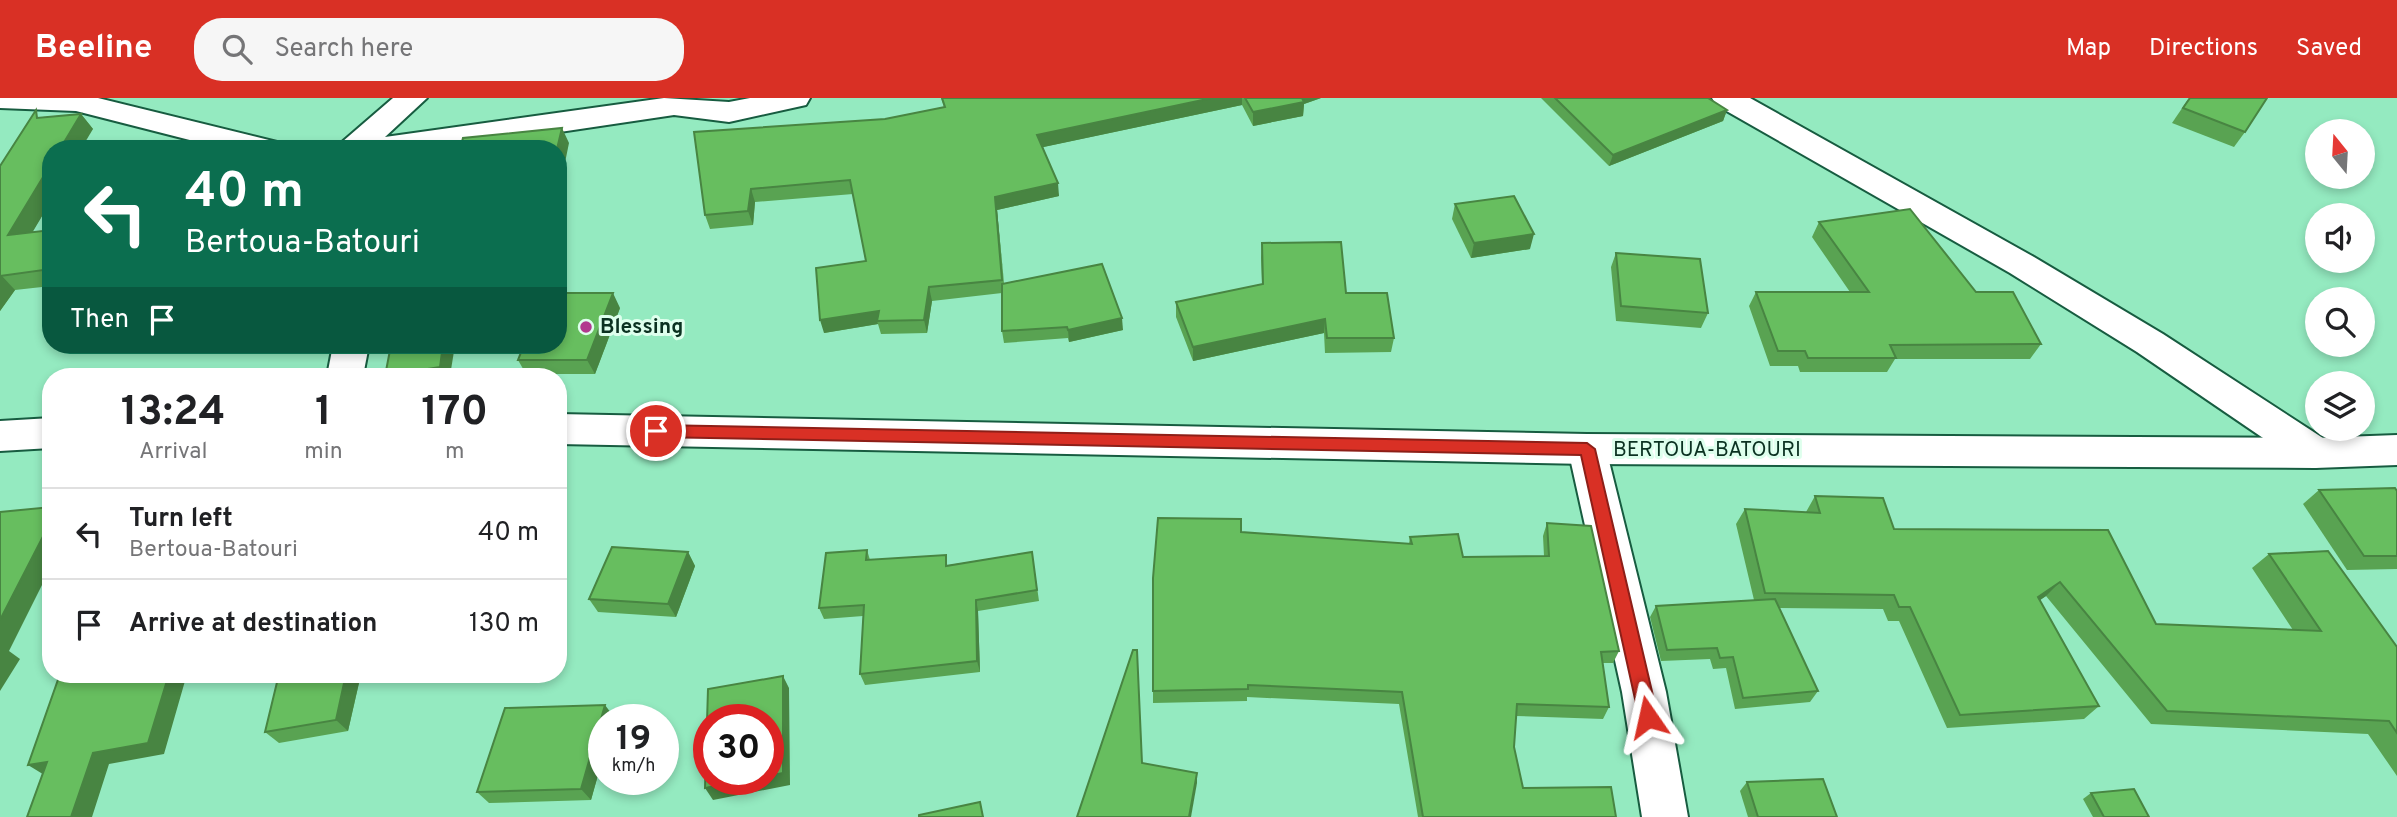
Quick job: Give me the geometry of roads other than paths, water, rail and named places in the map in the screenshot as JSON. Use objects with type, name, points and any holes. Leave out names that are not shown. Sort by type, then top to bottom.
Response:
[{"type":"main road","points":[[363,140],[412,98]]},
{"type":"main road","points":[[438,140],[674,106],[729,112],[795,98]]},
{"type":"main road","points":[[1727,98],[2022,265],[2150,343],[2315,453]]},
{"type":"main road","points":[[0,99],[76,102],[230,140]]},
{"type":"main road","name":"BERTOUA-BATOURI","points":[[567,429],[1587,449],[2315,453],[2396,449]]},
{"type":"main road","points":[[0,436],[42,434]]},
{"type":"main road","points":[[1587,449],[1644,692],[1665,817]]},
{"type":"place","name":"Blessing","points":[[586,327]]}]
